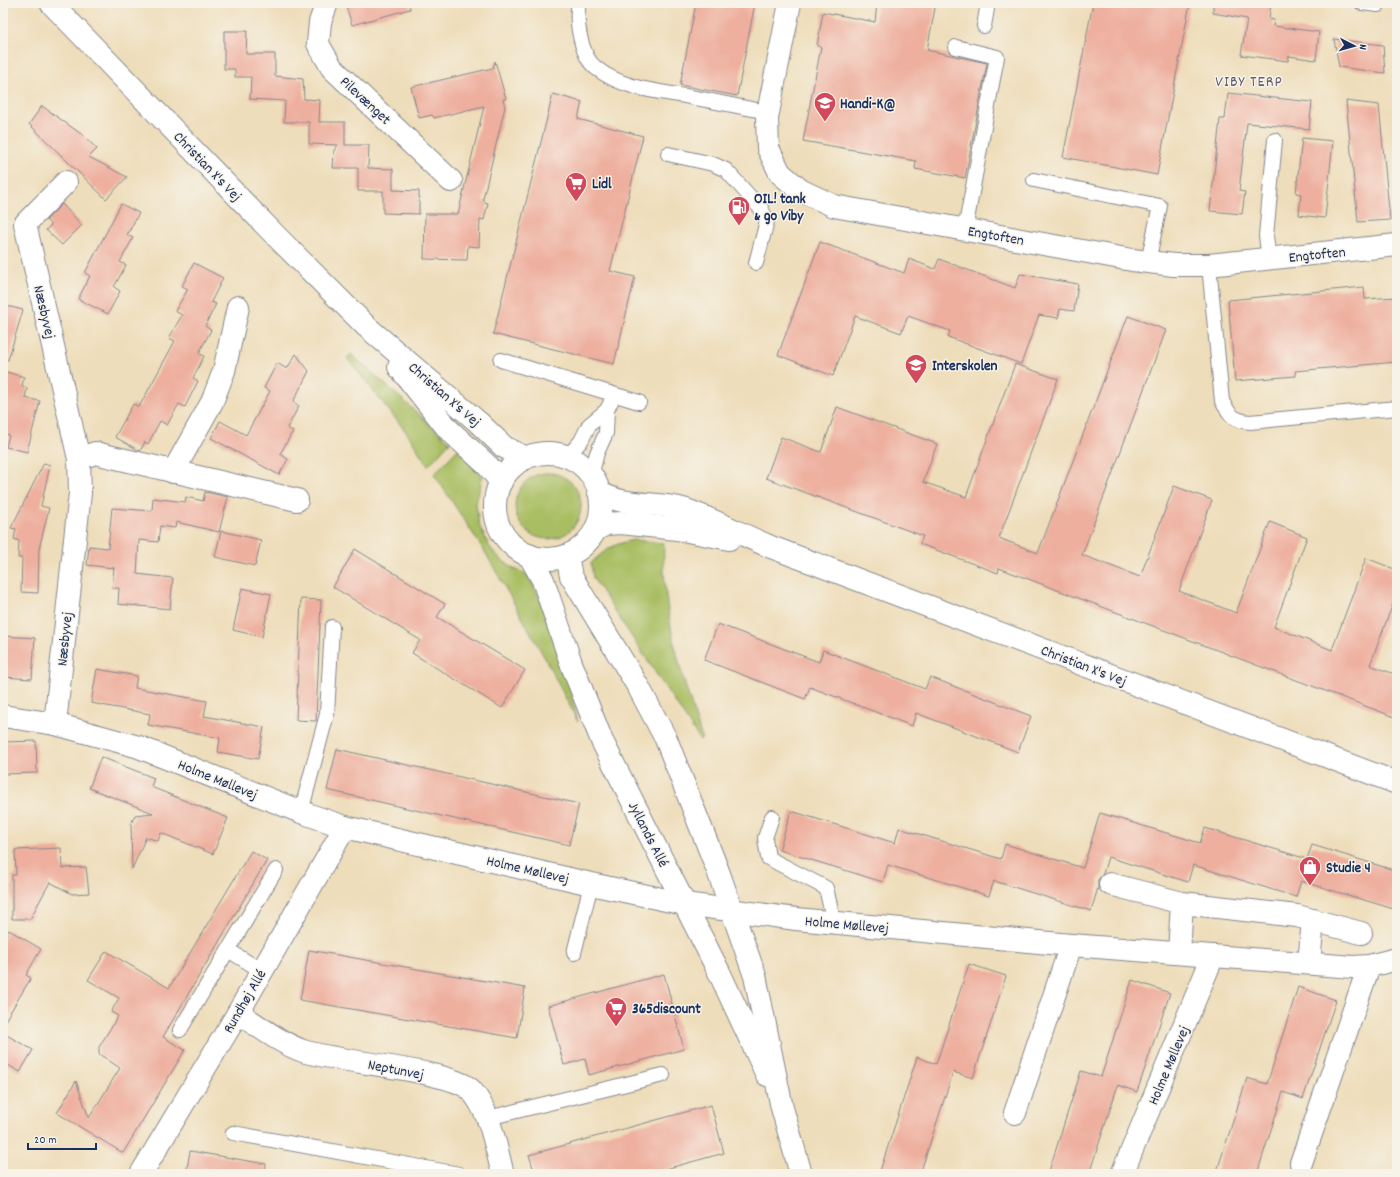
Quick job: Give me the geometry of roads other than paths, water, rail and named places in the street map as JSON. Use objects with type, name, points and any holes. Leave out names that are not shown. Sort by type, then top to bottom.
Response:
[{"type":"street","name":"Christian X's Vej","points":[[51,3],[276,236],[367,327],[478,422],[504,448],[526,458]]},
{"type":"street","name":"Pilevænget","points":[[327,3],[320,22],[318,44],[332,68],[451,181]]},
{"type":"street","name":"Engtoften","points":[[790,3],[768,112],[768,148],[780,173],[800,190],[834,206],[1148,262],[1174,265],[1209,265],[1397,245]]},
{"type":"street","name":"Næsbyvej","points":[[55,724],[80,493],[79,459],[25,224],[66,182]]},
{"type":"street","points":[[173,472],[212,402],[224,371],[238,307]]},
{"type":"street","name":"Christian X's Vej","points":[[367,327],[448,429],[488,466],[501,482]]},
{"type":"street","points":[[79,459],[95,453],[297,500]]},
{"type":"street","points":[[553,453],[567,457],[579,464],[595,484],[601,505],[595,530],[580,548],[570,554],[550,558],[529,556],[510,543],[497,521],[495,508],[496,494],[507,472],[526,458],[539,454],[553,453]]},
{"type":"street","name":"Christian X's Vej","points":[[595,484],[608,498],[620,501],[682,509],[771,547],[1397,783]]},
{"type":"street","name":"Christian X's Vej","points":[[595,530],[606,524],[621,523],[660,527],[771,547]]},
{"type":"street","name":"Jyllands Allé","points":[[570,554],[568,561],[571,576],[639,688],[666,739],[732,911],[755,976],[782,1108],[801,1174]]},
{"type":"street","name":"Jyllands Allé","points":[[529,556],[543,580],[574,671],[602,741],[719,972],[782,1108]]},
{"type":"street","name":"Holme Møllevej","points":[[3,716],[55,724],[139,747],[301,812],[345,827],[591,884],[685,904],[834,923],[1071,945],[1309,963],[1369,966],[1397,959]]},
{"type":"street","name":"Rundhøj Allé","points":[[142,1174],[238,1013],[345,827]]},
{"type":"street","points":[[1110,884],[1182,903],[1297,916],[1361,933]]},
{"type":"street","points":[[1178,953],[1182,903]]},
{"type":"street","points":[[1309,963],[1313,920]]},
{"type":"street","points":[[1015,1113],[1071,945]]},
{"type":"street","name":"Holme Møllevej","points":[[1122,1174],[1214,956]]},
{"type":"street","points":[[1301,1163],[1369,966]]},
{"type":"street","name":"Neptunvej","points":[[238,1013],[277,1039],[304,1051],[447,1078],[470,1089],[485,1109],[500,1174]]},
{"type":"lane","points":[[579,3],[577,9],[582,46],[594,67],[612,80],[637,87],[768,112]]},
{"type":"lane","points":[[984,26],[988,3]]},
{"type":"lane","points":[[1362,3],[1378,5]]},
{"type":"lane","points":[[956,48],[997,57],[965,230]]},
{"type":"lane","points":[[1269,259],[1266,236],[1276,140]]},
{"type":"lane","points":[[668,154],[713,164],[726,170],[762,210],[767,221],[756,263]]},
{"type":"lane","points":[[1034,180],[1160,206],[1148,262]]},
{"type":"lane","points":[[1209,265],[1222,401],[1230,415],[1238,421],[1250,422],[1397,408]]},
{"type":"lane","points":[[501,360],[639,402]]},
{"type":"lane","points":[[595,484],[596,453],[606,433],[607,410],[614,395]]},
{"type":"lane","points":[[567,457],[581,441],[589,425],[607,410]]},
{"type":"lane","points":[[301,812],[327,714],[332,627]]},
{"type":"lane","points":[[772,817],[765,838],[768,858],[826,888],[834,923]]},
{"type":"lane","points":[[180,1030],[276,870]]},
{"type":"lane","points":[[574,953],[591,884]]},
{"type":"lane","points":[[228,950],[262,971]]},
{"type":"lane","points":[[488,1118],[663,1075]]},
{"type":"lane","points":[[233,1133],[459,1174]]},
{"type":"place","name":"Handi-K@","points":[[825,122]]},
{"type":"place","name":"Lidl","points":[[576,202]]},
{"type":"place","name":"OIL! tank & go Viby","points":[[739,226]]},
{"type":"place","name":"Interskolen","points":[[916,384]]},
{"type":"place","name":"Studie 4","points":[[1310,886]]},
{"type":"place","name":"365discount","points":[[616,1028]]},
{"type":"district","name":"VIBY TERP","points":[[1249,80]]}]
